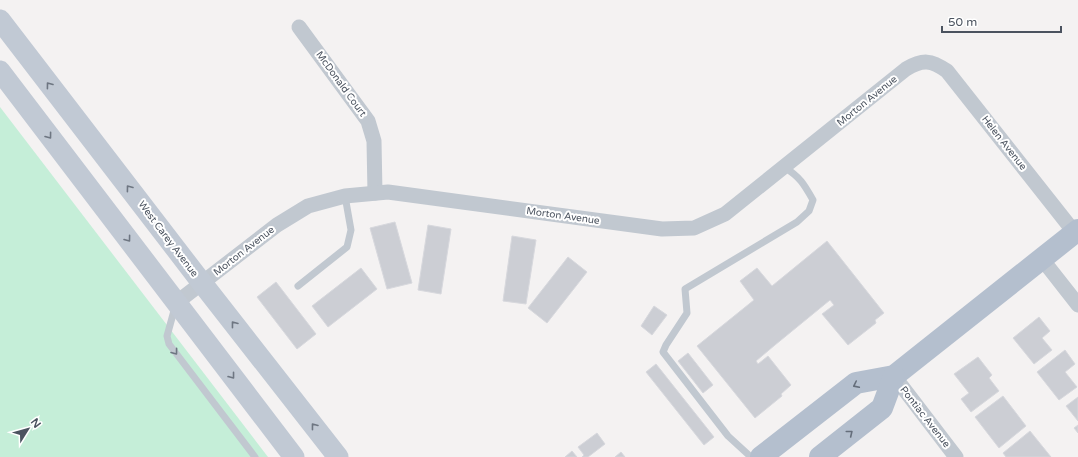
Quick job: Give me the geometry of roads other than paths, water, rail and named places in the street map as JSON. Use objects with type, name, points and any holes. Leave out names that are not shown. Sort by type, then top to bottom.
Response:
[{"type":"main road","name":"West Carey Avenue","points":[[0,20],[202,284],[338,457]]},
{"type":"main road","points":[[0,71],[294,457]]},
{"type":"main road","points":[[761,457],[856,383],[894,376],[1076,231]]},
{"type":"main road","points":[[820,457],[882,408],[894,376]]},
{"type":"street","name":"McDonald Court","points":[[299,27],[368,121],[374,140],[375,193]]},
{"type":"street","name":"Morton Avenue","points":[[176,303],[277,224],[308,206],[345,196],[388,192],[662,229],[694,228],[725,214],[906,69],[916,64],[928,61]]},
{"type":"street","name":"Helen Avenue","points":[[928,61],[947,71],[1076,231]]},
{"type":"street","points":[[1042,259],[1078,305]]},
{"type":"street","name":"Pontiac Avenue","points":[[894,376],[956,457]]},
{"type":"lane","points":[[750,457],[728,436],[662,352],[688,313],[685,289],[797,222],[809,210],[813,200],[803,182],[794,173],[784,167]]},
{"type":"lane","points":[[298,286],[348,247],[351,230],[345,196]]},
{"type":"lane","points":[[176,303],[166,336],[169,344],[255,457]]}]
